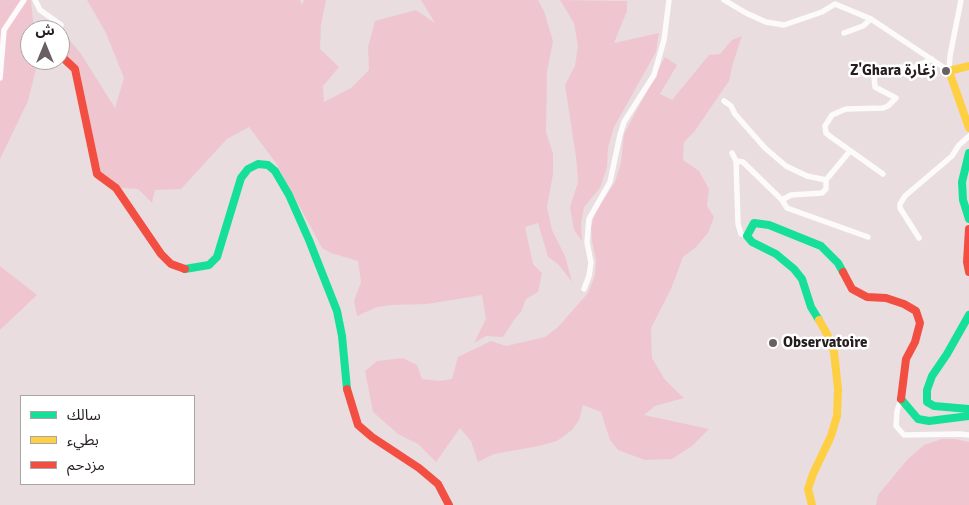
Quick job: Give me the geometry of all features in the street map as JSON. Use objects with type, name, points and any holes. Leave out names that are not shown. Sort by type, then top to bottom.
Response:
[{"type":"street","points":[[0,78],[4,30],[24,0]]},
{"type":"street","points":[[35,0],[40,10],[54,20]]},
{"type":"street","points":[[584,289],[590,276],[591,263],[587,242],[590,219],[610,182],[624,122],[654,75],[664,40],[669,0]]},
{"type":"street","points":[[724,0],[766,22],[784,25],[822,12],[838,2],[871,19],[949,71],[969,66]]},
{"type":"street","points":[[961,0],[950,56],[949,71],[969,128]]},
{"type":"street","points":[[844,33],[863,26],[871,19]]},
{"type":"street","points":[[883,174],[826,133],[825,126],[832,115],[846,109],[883,108],[888,106],[896,98],[875,87],[874,76],[899,67],[913,68],[932,59]]},
{"type":"street","points":[[70,64],[75,69],[97,174],[116,188],[161,254],[171,264],[186,269],[209,265],[219,252],[241,178],[248,169],[258,164],[268,165],[275,171],[289,195],[309,240],[337,311],[342,336],[347,388],[358,425],[372,438],[418,468],[438,484],[449,505]]},
{"type":"street","points":[[724,101],[731,106],[765,148],[786,166],[807,176],[826,180]]},
{"type":"street","points":[[919,238],[900,208],[900,204],[905,196],[952,156],[959,145],[969,136]]},
{"type":"street","points":[[782,200],[791,195],[822,193],[826,189],[826,180],[850,151]]},
{"type":"street","points":[[732,153],[736,161],[738,224],[741,234],[748,236],[752,242],[776,254],[794,269],[802,280],[811,307],[827,334],[834,352],[838,389],[837,416],[831,436],[808,489],[812,505]]},
{"type":"street","points":[[969,153],[962,182],[963,200],[969,219]]},
{"type":"street","points":[[736,161],[743,162],[788,208],[868,237]]},
{"type":"street","points":[[748,236],[754,223],[769,225],[821,246],[838,263],[852,289],[866,297],[886,298],[904,304],[916,311],[920,323],[915,342],[906,359],[896,426],[904,435],[969,435]]},
{"type":"street","points":[[969,229],[967,262],[969,272]]},
{"type":"street","points":[[969,315],[932,376],[927,390],[927,402],[934,406],[969,409]]},
{"type":"street","points":[[901,399],[918,419],[930,421],[969,416]]},
{"type":"shaded area","points":[[0,0],[31,0],[33,20],[20,20],[20,70],[36,70],[28,101],[0,159]]},
{"type":"shaded area","points":[[87,0],[300,0],[302,5],[304,0],[326,0],[321,25],[320,49],[339,67],[323,86],[324,102],[351,88],[369,70],[368,47],[375,21],[416,10],[435,23],[421,0],[538,0],[544,11],[553,41],[547,72],[546,132],[553,153],[553,174],[547,207],[552,230],[565,256],[572,282],[558,264],[548,257],[538,223],[525,227],[533,264],[542,273],[538,292],[526,299],[521,312],[503,337],[486,336],[474,343],[486,319],[482,295],[427,304],[377,307],[357,316],[354,301],[361,282],[358,261],[331,253],[322,248],[276,163],[249,127],[227,139],[181,189],[155,190],[152,203],[138,189],[121,188],[100,173],[80,71],[70,59],[70,40],[81,54],[115,108],[124,78],[106,33]]},
{"type":"shaded area","points":[[560,0],[627,1],[627,11],[614,43],[659,33],[656,52],[614,127],[608,148],[607,167],[600,188],[584,207],[581,223],[582,241],[574,230],[570,207],[578,182],[565,85],[575,66],[578,46],[574,23]]},
{"type":"shaded area","points":[[742,36],[729,81],[694,132],[684,142],[683,160],[699,171],[709,189],[707,206],[714,217],[708,233],[695,248],[683,257],[671,289],[651,328],[652,358],[665,380],[684,398],[655,406],[644,415],[709,429],[692,446],[672,459],[645,460],[618,450],[610,440],[601,412],[583,405],[579,420],[572,430],[557,441],[494,454],[478,462],[471,441],[460,428],[436,462],[418,444],[398,434],[373,412],[365,371],[377,361],[403,358],[417,365],[422,379],[440,381],[452,379],[458,357],[491,341],[506,346],[545,337],[558,327],[588,293],[595,275],[596,260],[591,227],[595,213],[615,182],[621,163],[624,134],[665,57],[677,65],[660,94],[672,100],[709,55],[720,54],[732,40]]},
{"type":"shaded area","points":[[0,266],[37,295],[0,330]]},
{"type":"shaded area","points":[[942,439],[969,442],[969,505],[876,505],[878,495],[907,460],[924,445]]},
{"type":"traffic: fast","points":[[969,153],[962,182],[963,200],[969,219]]},
{"type":"traffic: fast","points":[[185,269],[209,265],[217,257],[241,178],[248,169],[258,164],[268,165],[275,171],[289,195],[337,311],[342,336],[347,389]]},
{"type":"traffic: fast","points":[[819,320],[811,307],[802,279],[794,269],[776,254],[752,242],[747,236],[754,223],[769,225],[821,246],[838,263],[843,272]]},
{"type":"traffic: fast","points":[[969,315],[932,376],[927,390],[927,402],[934,406],[969,409]]},
{"type":"traffic: fast","points":[[901,399],[918,419],[929,421],[969,416]]},
{"type":"traffic: slow","points":[[969,66],[949,71],[969,128]]},
{"type":"traffic: slow","points":[[812,505],[808,489],[831,436],[837,416],[838,389],[834,352],[819,320]]},
{"type":"traffic: jam","points":[[70,64],[75,69],[97,174],[116,188],[161,254],[171,264],[185,269]]},
{"type":"traffic: jam","points":[[969,229],[967,262],[969,272]]},
{"type":"traffic: jam","points":[[843,272],[852,289],[867,297],[886,298],[904,304],[916,311],[920,323],[915,342],[906,359],[901,399]]},
{"type":"traffic: jam","points":[[347,389],[358,425],[372,437],[419,468],[438,484],[449,505]]},
{"type":"place","name":"Z'Ghara زغارة","points":[[946,71]]},
{"type":"place","name":"Observatoire","points":[[773,343]]}]
